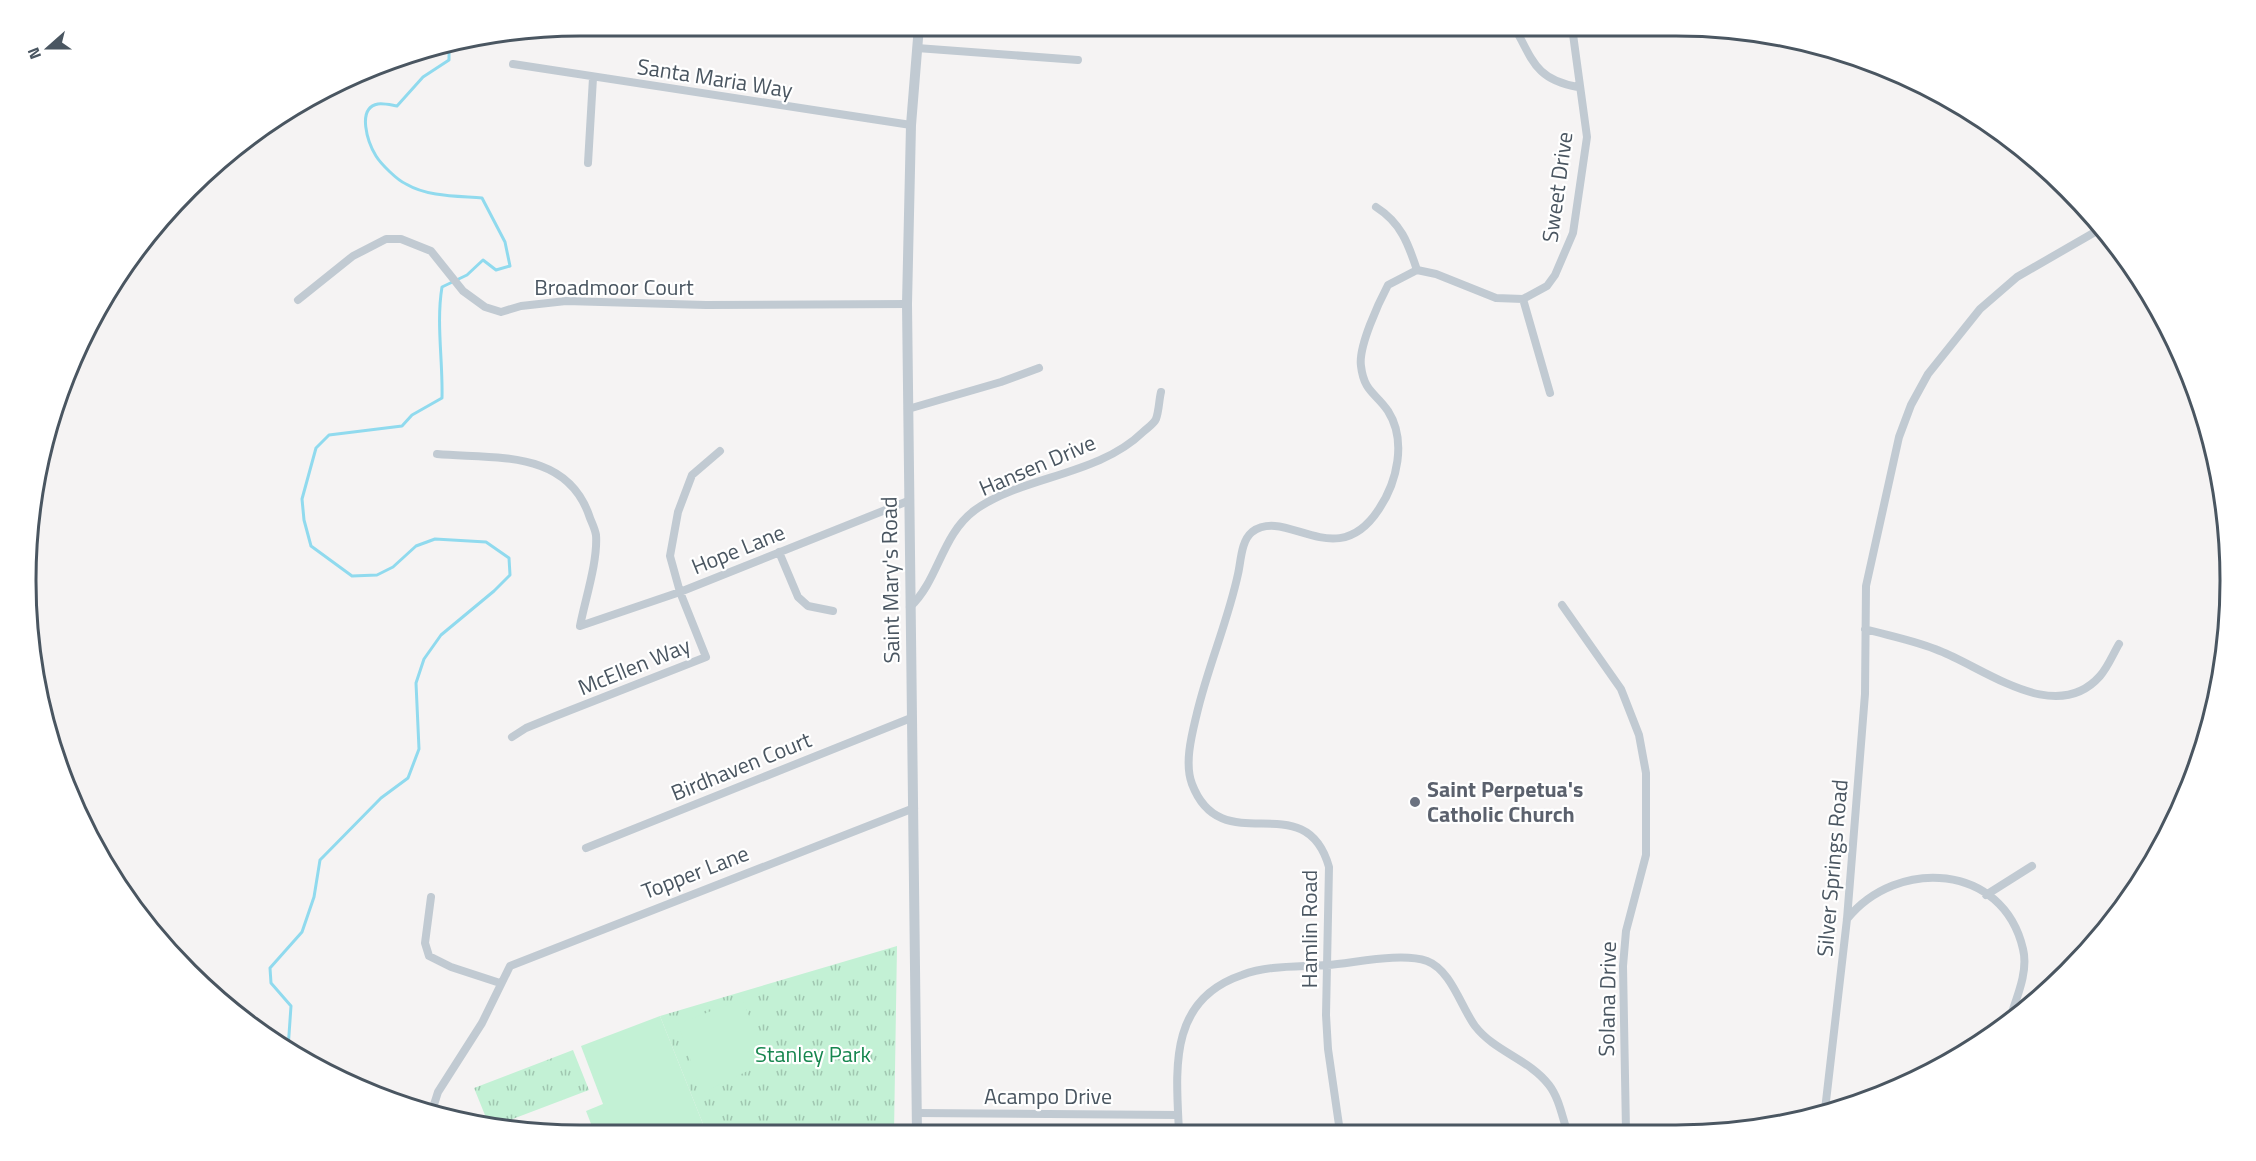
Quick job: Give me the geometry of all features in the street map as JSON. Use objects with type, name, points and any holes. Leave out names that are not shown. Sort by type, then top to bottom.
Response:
[{"type":"street","name":"Saint Mary's Road","points":[[916,1125],[907,304],[911,125],[918,36]]},
{"type":"street","points":[[1520,36],[1539,71],[1557,84],[1578,87]]},
{"type":"street","name":"Sweet Drive","points":[[1523,299],[1547,286],[1563,262],[1573,233],[1587,137],[1578,87],[1573,36]]},
{"type":"street","points":[[917,48],[1078,60]]},
{"type":"street","name":"Santa Maria Way","points":[[513,64],[911,125]]},
{"type":"street","points":[[588,163],[593,78]]},
{"type":"street","points":[[1376,207],[1391,217],[1402,230],[1417,270],[1436,274],[1496,298],[1523,299],[1550,393]]},
{"type":"street","name":"Silver Springs Road","points":[[1826,1103],[1847,919],[1865,694],[1866,586],[1875,537],[1899,437],[1911,405],[1928,374],[1980,309],[2010,284],[2094,233]]},
{"type":"street","name":"Broadmoor Court","points":[[298,300],[352,255],[386,239],[416,243],[431,251],[444,264],[463,291],[484,307],[501,312],[521,306],[566,301],[706,305],[907,304]]},
{"type":"street","name":"Hamlin Road","points":[[1339,1125],[1328,1049],[1329,867],[1320,844],[1311,832],[1284,823],[1239,824],[1224,819],[1201,799],[1192,784],[1189,766],[1197,712],[1229,614],[1245,539],[1259,528],[1273,527],[1325,538],[1350,537],[1363,529],[1378,511],[1389,491],[1397,466],[1398,440],[1388,411],[1366,388],[1361,366],[1362,353],[1388,285],[1417,270]]},
{"type":"street","points":[[908,409],[1001,382],[1039,368]]},
{"type":"street","name":"Hansen Drive","points":[[910,607],[922,597],[945,545],[975,511],[997,498],[1064,475],[1130,445],[1155,420],[1161,392]]},
{"type":"street","points":[[680,592],[670,556],[678,512],[692,475],[720,450]]},
{"type":"street","name":"Hope Lane","points":[[437,454],[528,461],[548,467],[576,488],[586,504],[596,534],[580,626],[680,592],[908,501]]},
{"type":"street","points":[[779,552],[798,597],[808,606],[832,611]]},
{"type":"street","name":"McEllen Way","points":[[512,737],[526,728],[706,657],[680,592]]},
{"type":"street","name":"Solana Drive","points":[[1562,605],[1621,689],[1639,735],[1646,773],[1648,799],[1646,855],[1626,931],[1623,966],[1626,1125]]},
{"type":"street","points":[[1865,629],[1939,650],[2027,692],[2046,695],[2063,696],[2089,685],[2100,675],[2119,644]]},
{"type":"street","name":"Birdhaven Court","points":[[586,848],[911,718]]},
{"type":"street","name":"Topper Lane","points":[[434,1104],[438,1092],[482,1023],[510,966],[527,957],[914,808]]},
{"type":"street","points":[[1986,896],[2032,866]]},
{"type":"street","points":[[1847,919],[1860,903],[1875,892],[1897,882],[1922,876],[1945,877],[1967,884],[2002,907],[2023,950],[2023,975],[2013,1007]]},
{"type":"street","points":[[431,897],[425,943],[429,956],[451,968],[500,983]]},
{"type":"street","points":[[1179,1125],[1179,1042],[1190,1015],[1221,984],[1242,974],[1267,969],[1414,959],[1428,961],[1439,969],[1475,1026],[1492,1044],[1536,1070],[1544,1078],[1559,1103],[1565,1125]]},
{"type":"street","name":"Acampo Drive","points":[[917,1113],[1178,1115]]},
{"type":"green space","name":"Stanley Park","points":[[897,946],[894,1125],[703,1125],[660,1016]]},
{"type":"green space","points":[[742,999],[761,1045],[762,1064],[702,1093],[678,1024]]},
{"type":"green space","points":[[660,1016],[703,1125],[591,1125],[586,1111],[603,1104],[581,1046]]},
{"type":"green space","points":[[573,1050],[589,1090],[510,1120],[486,1117],[474,1088]]},
{"type":"waterway","points":[[289,1040],[291,1006],[271,983],[270,968],[302,932],[314,897],[320,860],[381,798],[408,778],[419,749],[416,683],[424,659],[441,635],[510,575],[509,558],[486,542],[435,539],[416,546],[393,567],[377,575],[352,576],[311,546],[304,520],[302,499],[316,448],[329,435],[402,426],[412,415],[442,398],[440,314],[442,287],[467,275],[483,260],[496,270],[510,266],[505,242],[482,198],[433,194],[406,184],[378,159],[367,135],[366,119],[371,107],[380,104],[397,106],[423,77],[449,60],[449,53]]},
{"type":"place","name":"Saint Perpetua's Catholic Church","points":[[1415,802]]}]
